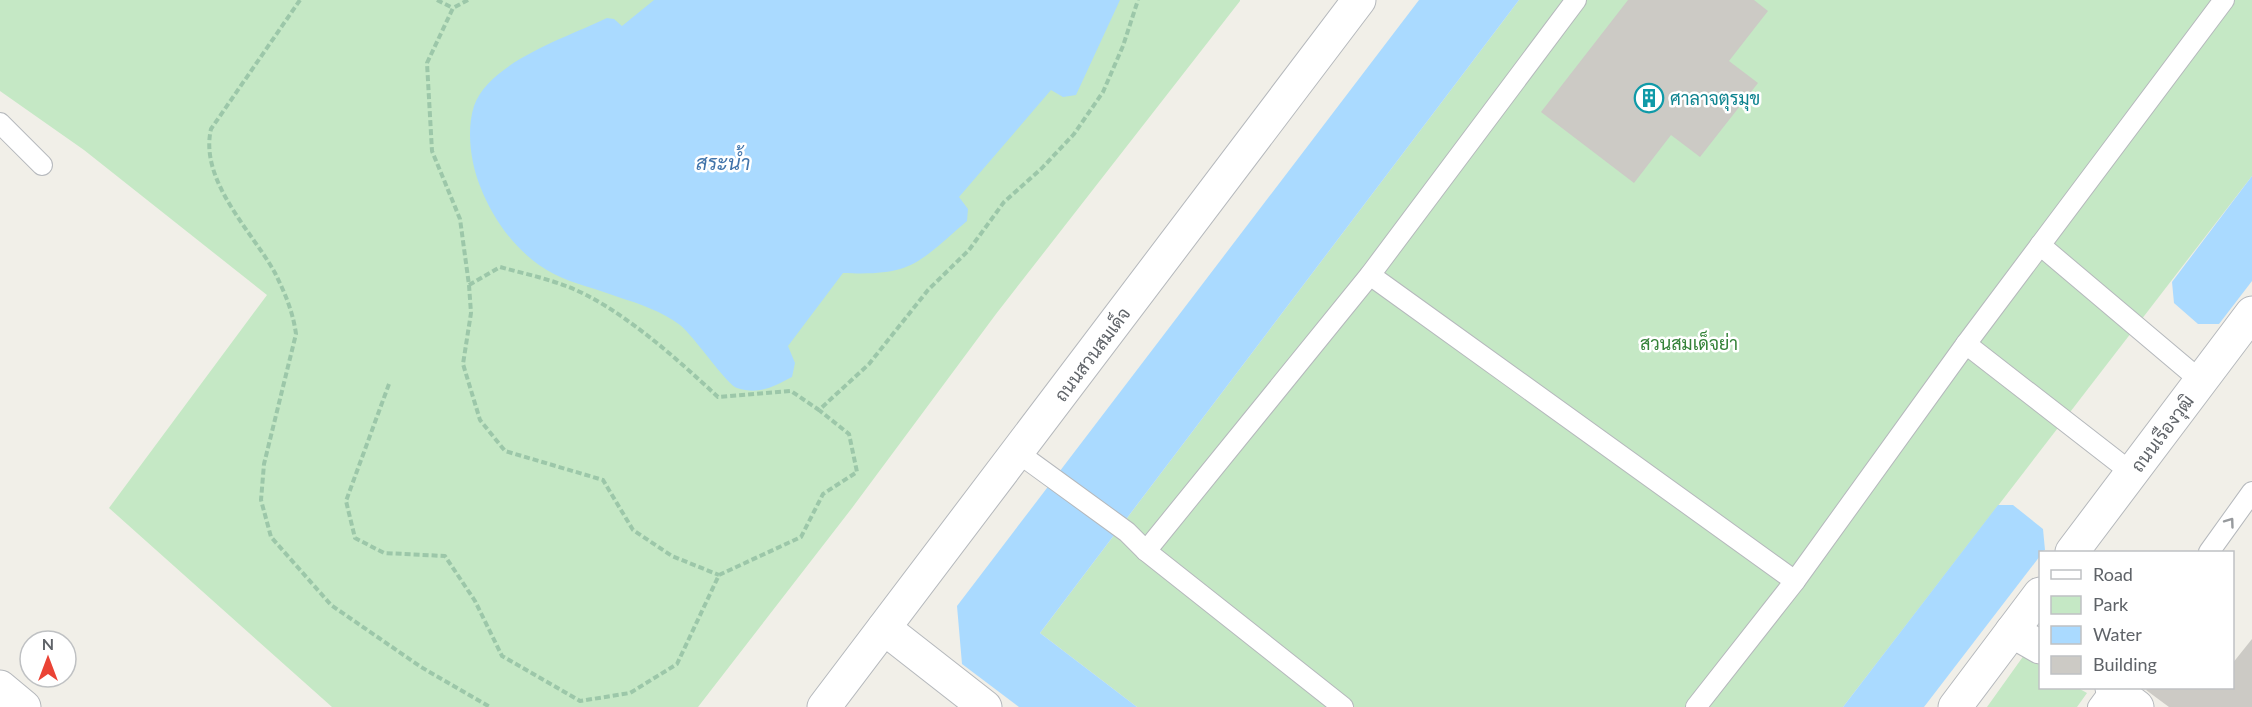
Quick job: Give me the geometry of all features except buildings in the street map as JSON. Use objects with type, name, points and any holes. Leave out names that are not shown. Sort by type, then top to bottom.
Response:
[{"type":"street","name":"ถนนสวนสมเด็จ","points":[[824,707],[884,628],[1030,462],[1359,0]]},
{"type":"street","name":"ถนนเรืองวุฒิ","points":[[2073,551],[2252,313]]},
{"type":"street","points":[[1955,707],[2039,595]]},
{"type":"street","points":[[884,628],[985,707]]},
{"type":"street","points":[[2012,631],[2039,646]]},
{"type":"street","points":[[0,687],[24,707]]},
{"type":"street","points":[[2113,689],[2137,707]]},
{"type":"lane","points":[[1696,707],[1795,581],[1966,344],[2224,0]]},
{"type":"lane","points":[[1146,550],[1370,275],[1568,2]]},
{"type":"lane","points":[[0,123],[42,165]]},
{"type":"lane","points":[[2040,245],[2201,381]]},
{"type":"lane","points":[[1370,275],[1795,581]]},
{"type":"lane","points":[[1966,344],[2132,473]]},
{"type":"lane","points":[[1030,462],[1127,532],[1146,550],[1343,707]]},
{"type":"lane","points":[[2210,551],[2252,492]]},
{"type":"lane","points":[[2098,707],[2111,689]]},
{"type":"path","points":[[300,0],[211,129],[207,145],[211,164],[237,219],[278,279],[293,315],[296,334],[264,464],[261,500],[271,537],[331,605],[422,667],[490,707]]},
{"type":"path","points":[[437,0],[453,8]]},
{"type":"path","points":[[468,0],[453,8],[427,63],[432,151],[460,219],[471,313],[463,364],[480,420],[505,451],[603,480],[633,530],[672,556],[719,575]]},
{"type":"path","points":[[819,410],[869,364],[928,290],[969,250],[1004,202],[1074,134],[1103,92],[1124,46],[1138,0]]},
{"type":"path","points":[[389,384],[346,501],[355,538],[384,553],[445,556],[475,601],[501,656],[580,701],[630,693],[677,664],[719,575],[801,537],[823,494],[857,472],[849,434],[791,391],[718,396],[677,358],[620,316],[568,287],[500,267],[469,285]]},
{"type":"green space","points":[[0,0],[1240,1],[996,314],[852,508],[698,707],[332,707],[109,508],[267,295],[84,150],[0,91]]},
{"type":"green space","name":"สวนสมเด็จย่า","points":[[1519,0],[2252,0],[2252,176],[1843,707],[1137,707],[1040,633]]},
{"type":"green space","points":[[2027,651],[2039,660],[2039,689],[2080,689],[2087,693],[2077,707],[1987,707]]},
{"type":"water","name":"สระน้ำ","points":[[654,0],[1120,0],[1076,95],[1063,97],[1051,90],[959,197],[968,209],[967,221],[936,248],[912,264],[884,272],[843,273],[788,346],[795,363],[792,377],[772,387],[752,391],[732,385],[686,331],[673,320],[642,305],[561,278],[541,267],[519,248],[500,225],[480,186],[474,167],[470,126],[474,106],[482,90],[496,76],[532,53],[607,18],[614,19],[622,26]]},
{"type":"water","points":[[1419,0],[1519,0],[1040,633],[1137,707],[1019,707],[962,664],[957,606]]},
{"type":"water","points":[[2252,176],[2252,281],[2219,324],[2198,324],[2174,303],[2172,282]]},
{"type":"water","points":[[1998,505],[2013,505],[2043,529],[2045,550],[2039,551],[2039,557],[1924,707],[1843,707]]},
{"type":"place","name":"ศาลาจตุรมุข","points":[[1649,98]]}]
